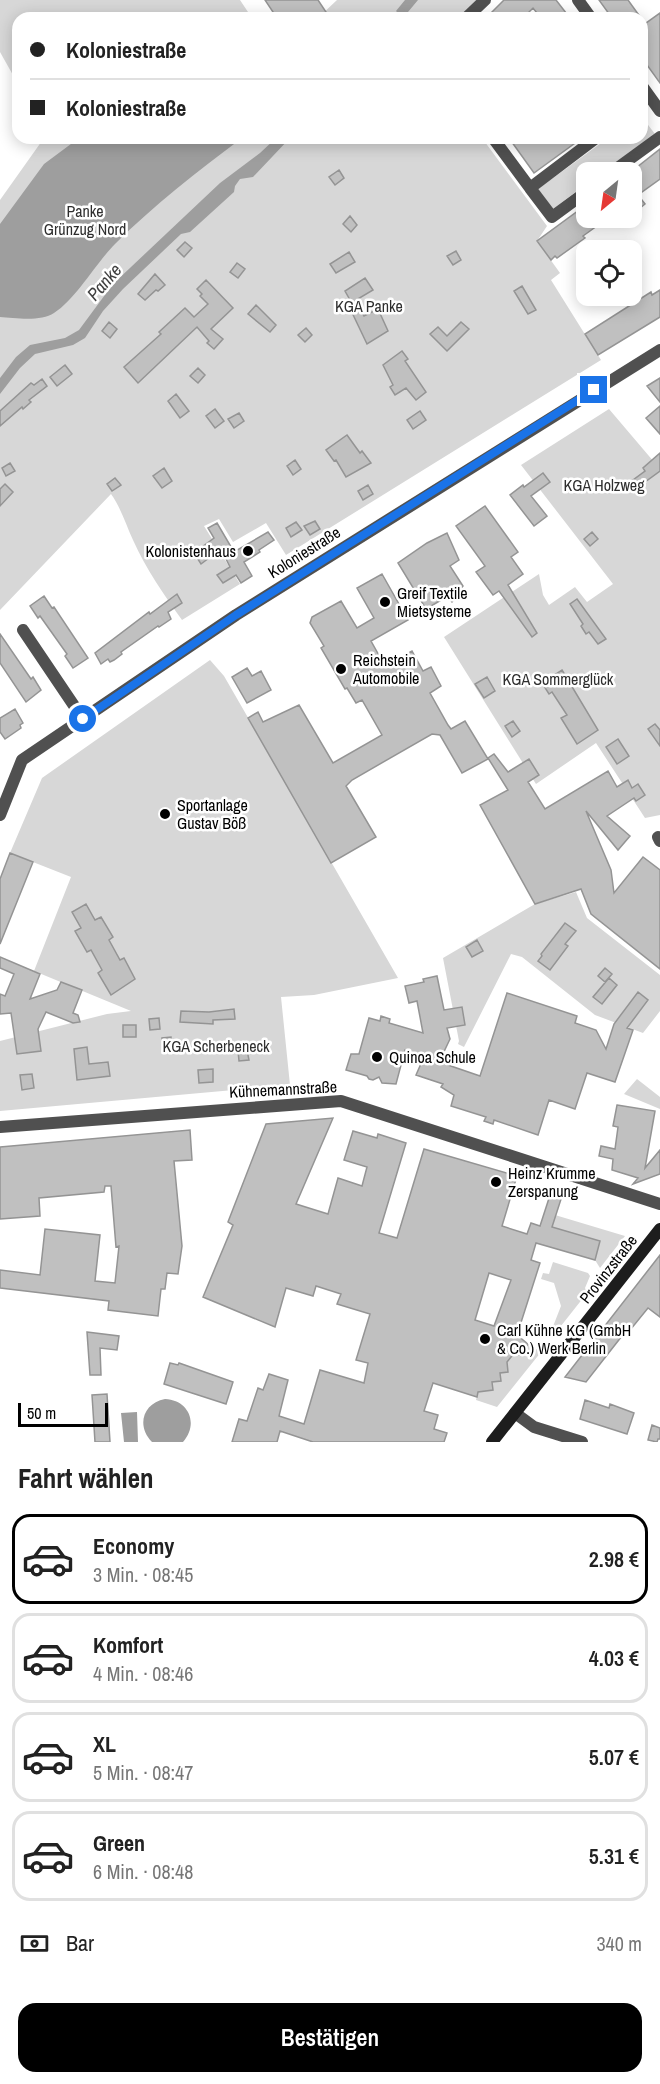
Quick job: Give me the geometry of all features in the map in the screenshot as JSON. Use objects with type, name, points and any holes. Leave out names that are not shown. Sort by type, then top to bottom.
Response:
[{"type":"main road","name":"Provinzstraße","points":[[492,1442],[660,1229]]},
{"type":"street","points":[[472,12],[484,0]]},
{"type":"street","points":[[626,162],[660,137]]},
{"type":"street","points":[[497,144],[552,217],[576,199]]},
{"type":"street","points":[[530,188],[588,144]]},
{"type":"street","name":"Koloniestraße","points":[[0,815],[22,760],[236,615],[660,350]]},
{"type":"street","points":[[23,630],[83,719]]},
{"type":"street","name":"Kühnemannstraße","points":[[0,1127],[340,1101],[660,1204]]},
{"type":"street","points":[[515,1413],[534,1427],[582,1442]]},
{"type":"green space","points":[[0,0],[240,0],[248,12],[12,12],[12,73],[0,52]]},
{"type":"green space","points":[[337,0],[478,0],[465,12],[324,12]]},
{"type":"green space","points":[[648,125],[655,134],[648,139]]},
{"type":"green space","name":"KGA Panke","points":[[40,144],[486,144],[547,226],[537,241],[560,273],[551,280],[601,360],[286,555],[266,523],[233,542],[219,519],[204,526],[240,584],[182,620],[144,561],[111,494],[0,610],[0,200]]},
{"type":"green space","points":[[600,144],[641,144],[616,162],[576,162],[576,192],[553,209],[538,189]]},
{"type":"green space","name":"KGA Sommerglück","points":[[609,409],[660,469],[660,815],[645,818],[596,743],[536,784],[444,637],[539,574],[543,595],[549,605],[575,587],[587,602],[613,584],[521,465]]},
{"type":"green space","name":"Sportanlage Gustav Böß","points":[[210,660],[224,676],[398,978],[314,995],[281,997],[290,1085],[0,1111],[0,1041],[107,1014],[131,1011],[34,971],[71,877],[10,853],[42,778]]},
{"type":"green space","points":[[576,892],[587,918],[660,975],[660,1011],[643,1033],[595,1015],[522,957],[511,954],[464,1047],[458,1044],[443,958],[535,904]]},
{"type":"green space","points":[[637,1079],[660,1097],[660,1109],[624,1094]]},
{"type":"green space","points":[[545,1212],[625,1236],[600,1268],[595,1260],[600,1241],[541,1226]]},
{"type":"green space","points":[[553,1262],[588,1273],[590,1276],[585,1288],[587,1293],[557,1331],[552,1329],[561,1306],[554,1283],[541,1279],[543,1273],[549,1274]]},
{"type":"green space","points":[[528,1344],[541,1352],[497,1407],[476,1400],[478,1392],[493,1390],[492,1382],[500,1381],[500,1373],[508,1372],[507,1362],[515,1352],[520,1355]]},
{"type":"shaded area","points":[[405,0],[418,0],[408,12],[396,11]]},
{"type":"shaded area","points":[[71,144],[234,144],[130,230],[108,252],[70,299],[54,313],[42,318],[0,317],[0,224],[44,164]]},
{"type":"shaded area","points":[[270,144],[284,144],[253,177],[240,179],[234,192],[190,232],[181,234],[123,289],[103,311],[85,338],[73,345],[35,354],[20,368],[0,394],[0,378],[16,357],[30,345],[65,338],[79,330],[113,284],[220,183]]},
{"type":"shaded area","points":[[165,1399],[180,1404],[189,1414],[190,1428],[183,1442],[152,1442],[144,1429],[143,1422],[147,1410],[157,1401]]},
{"type":"shaded area","points":[[137,1412],[138,1442],[124,1442],[121,1413]]},
{"type":"building","points":[[265,0],[318,0],[326,12],[273,12]]},
{"type":"building","points":[[504,0],[556,0],[565,12],[536,12],[533,8],[529,12],[492,12]]},
{"type":"building","points":[[599,0],[628,0],[637,12],[608,12]]},
{"type":"building","points":[[660,13],[660,83],[648,66],[648,22]]},
{"type":"building","points":[[513,144],[574,144],[534,173]]},
{"type":"building","points":[[660,149],[660,179],[642,192],[642,163]]},
{"type":"building","points":[[339,170],[344,178],[335,185],[329,177]]},
{"type":"building","points":[[576,212],[576,228],[594,228],[583,236],[585,238],[576,240],[576,244],[551,260],[537,241]]},
{"type":"building","points":[[350,216],[357,225],[351,232],[343,224]]},
{"type":"building","points":[[185,242],[192,248],[184,257],[177,250]]},
{"type":"building","points":[[456,251],[461,260],[453,265],[447,256]]},
{"type":"building","points":[[349,252],[355,262],[336,273],[330,264]]},
{"type":"building","points":[[237,263],[245,269],[238,278],[230,272]]},
{"type":"building","points":[[155,274],[165,285],[145,300],[138,294]]},
{"type":"building","points":[[365,278],[373,290],[356,300],[364,316],[378,309],[388,331],[367,344],[347,302],[350,300],[345,291]]},
{"type":"building","points":[[206,280],[233,308],[211,329],[223,339],[214,349],[207,343],[209,341],[197,327],[138,383],[124,367],[161,334],[159,332],[185,308],[194,317],[208,304],[197,289]]},
{"type":"building","points":[[522,286],[536,310],[528,314],[514,291]]},
{"type":"building","points":[[660,290],[660,317],[598,355],[585,334],[629,306],[642,306],[642,298],[651,292],[652,295]]},
{"type":"building","points":[[256,305],[276,325],[270,332],[248,314]]},
{"type":"building","points":[[109,322],[117,329],[110,338],[102,331]]},
{"type":"building","points":[[461,322],[469,329],[447,351],[430,334],[438,327],[447,336]]},
{"type":"building","points":[[306,328],[312,335],[305,342],[298,335]]},
{"type":"building","points":[[402,351],[408,359],[405,361],[426,392],[416,400],[406,388],[395,395],[390,387],[393,385],[383,365]]},
{"type":"building","points":[[65,365],[72,374],[57,386],[50,377]]},
{"type":"building","points":[[198,368],[205,375],[198,383],[190,376]]},
{"type":"building","points":[[660,378],[660,402],[647,386]]},
{"type":"building","points":[[42,379],[47,386],[29,400],[31,402],[23,409],[22,407],[0,426],[0,411],[31,383],[34,385]]},
{"type":"building","points":[[176,394],[189,411],[180,418],[168,401]]},
{"type":"building","points":[[660,406],[660,434],[646,418]]},
{"type":"building","points":[[215,409],[224,421],[215,428],[206,416]]},
{"type":"building","points":[[420,411],[426,420],[413,429],[407,420]]},
{"type":"building","points":[[239,413],[244,421],[234,428],[228,419]]},
{"type":"building","points":[[347,435],[360,453],[362,451],[371,463],[346,477],[336,460],[334,461],[326,450]]},
{"type":"building","points":[[660,453],[660,471],[634,490],[629,483],[645,471],[643,468]]},
{"type":"building","points":[[295,460],[301,469],[293,475],[287,466]]},
{"type":"building","points":[[10,463],[15,471],[6,476],[2,468]]},
{"type":"building","points":[[164,468],[172,481],[162,488],[153,476]]},
{"type":"building","points":[[543,473],[550,482],[531,496],[547,516],[534,526],[510,495]]},
{"type":"building","points":[[115,478],[121,485],[112,491],[107,484]]},
{"type":"building","points":[[5,484],[13,492],[0,506],[0,489]]},
{"type":"building","points":[[368,485],[373,494],[363,500],[358,491]]},
{"type":"building","points":[[485,506],[518,552],[511,557],[523,574],[508,585],[537,633],[532,637],[499,591],[493,595],[476,572],[485,566],[456,526]]},
{"type":"building","points":[[315,521],[320,529],[310,535],[304,526]]},
{"type":"building","points":[[296,522],[302,530],[291,537],[286,528]]},
{"type":"building","points":[[217,523],[234,552],[268,532],[274,540],[244,562],[252,576],[241,583],[236,575],[223,583],[217,575],[230,567],[221,549],[201,564],[194,553],[214,538],[208,528]]},
{"type":"building","points":[[592,532],[598,539],[590,546],[584,539]]},
{"type":"building","points":[[447,533],[459,560],[450,566],[463,586],[452,602],[448,596],[426,609],[398,563],[427,543]]},
{"type":"building","points":[[382,574],[408,620],[371,641],[385,666],[412,651],[423,671],[431,667],[441,686],[430,693],[448,725],[451,729],[465,721],[488,759],[462,773],[440,735],[432,734],[352,780],[346,786],[376,837],[331,863],[248,718],[258,712],[263,722],[299,705],[333,763],[382,735],[362,700],[356,703],[347,688],[345,689],[321,648],[324,646],[310,623],[312,617],[341,601],[357,628],[374,618],[357,588]]},
{"type":"building","points":[[177,594],[182,603],[168,612],[171,619],[121,652],[122,654],[114,660],[110,662],[108,659],[101,664],[95,653]]},
{"type":"building","points":[[44,596],[88,658],[73,668],[65,656],[67,654],[40,616],[38,618],[30,606]]},
{"type":"building","points":[[577,599],[606,639],[598,644],[589,632],[586,634],[581,626],[583,624],[570,604]]},
{"type":"building","points":[[0,634],[41,690],[26,702],[0,663]]},
{"type":"building","points":[[247,668],[252,676],[261,671],[271,690],[247,703],[232,677]]},
{"type":"building","points":[[562,670],[598,730],[577,744],[561,718],[567,715],[552,692],[549,694],[542,683]]},
{"type":"building","points":[[487,677],[495,691],[484,698],[475,684]]},
{"type":"building","points":[[15,709],[23,723],[20,725],[21,728],[5,739],[0,732],[0,718]]},
{"type":"building","points":[[513,721],[520,731],[512,737],[505,726]]},
{"type":"building","points":[[655,724],[660,730],[660,746],[648,729]]},
{"type":"building","points":[[618,739],[629,756],[617,764],[606,747]]},
{"type":"building","points":[[494,754],[508,772],[529,759],[539,775],[528,782],[545,809],[608,771],[617,787],[628,780],[632,788],[638,784],[645,795],[636,801],[634,798],[607,816],[630,836],[618,850],[586,811],[611,870],[614,893],[643,857],[660,870],[660,969],[591,914],[581,889],[535,904],[480,805],[508,790],[488,758]]},
{"type":"building","points":[[10,853],[33,862],[0,944],[0,879]]},
{"type":"building","points":[[86,904],[95,920],[101,917],[113,937],[109,940],[120,960],[124,958],[135,979],[111,995],[98,973],[102,970],[91,950],[87,952],[75,931],[81,928],[72,912]]},
{"type":"building","points":[[565,923],[576,931],[565,944],[568,946],[550,970],[538,961]]},
{"type":"building","points":[[477,940],[483,951],[472,957],[466,947]]},
{"type":"building","points":[[0,957],[40,974],[30,999],[57,990],[61,982],[82,990],[73,1013],[78,1015],[80,1022],[73,1023],[46,1012],[38,1029],[41,1051],[17,1054],[11,1013],[0,1014],[0,994],[5,996],[14,974],[0,968]]},
{"type":"building","points":[[605,968],[612,974],[605,982],[598,976]]},
{"type":"building","points":[[437,976],[444,1010],[462,1007],[465,1025],[447,1028],[450,1039],[441,1058],[451,1060],[448,1065],[480,1076],[507,993],[577,1016],[575,1023],[596,1030],[606,1049],[614,1024],[638,992],[648,1000],[627,1028],[633,1030],[615,1082],[587,1073],[575,1109],[549,1100],[538,1135],[494,1120],[493,1124],[484,1121],[486,1117],[451,1106],[454,1095],[441,1087],[443,1084],[416,1075],[423,1059],[405,1050],[396,1084],[382,1083],[379,1077],[373,1080],[346,1070],[351,1054],[359,1054],[369,1018],[380,1021],[381,1016],[390,1019],[389,1023],[423,1033],[417,1001],[409,1003],[405,986],[424,982],[423,979]]},
{"type":"building","points":[[609,978],[617,985],[602,1004],[593,997]]},
{"type":"building","points":[[234,1009],[235,1019],[213,1020],[213,1024],[180,1022],[181,1011],[209,1012]]},
{"type":"building","points":[[159,1018],[160,1029],[150,1030],[149,1019]]},
{"type":"building","points":[[123,1025],[136,1025],[136,1037],[123,1037]]},
{"type":"building","points":[[171,1037],[172,1049],[162,1049],[162,1038]]},
{"type":"building","points":[[87,1047],[89,1064],[108,1062],[110,1076],[77,1080],[74,1049]]},
{"type":"building","points":[[247,1050],[249,1060],[239,1061],[238,1051]]},
{"type":"building","points":[[213,1069],[213,1082],[199,1083],[198,1070]]},
{"type":"building","points":[[32,1074],[34,1088],[22,1090],[20,1075]]},
{"type":"building","points":[[617,1105],[655,1111],[645,1168],[660,1150],[660,1174],[633,1184],[638,1178],[612,1170],[613,1159],[599,1156],[601,1146],[615,1149],[618,1127],[613,1126]]},
{"type":"building","points":[[333,1118],[296,1204],[328,1214],[338,1178],[362,1186],[367,1167],[344,1160],[353,1131],[377,1138],[378,1134],[406,1143],[379,1233],[397,1238],[424,1149],[517,1176],[502,1226],[527,1234],[531,1223],[540,1226],[552,1189],[563,1193],[552,1227],[600,1241],[595,1260],[536,1243],[531,1260],[540,1263],[517,1335],[528,1344],[519,1355],[515,1352],[507,1362],[508,1372],[500,1373],[501,1381],[492,1382],[493,1390],[478,1392],[477,1397],[433,1383],[424,1411],[438,1415],[434,1429],[447,1433],[444,1442],[313,1442],[280,1431],[277,1442],[232,1442],[239,1419],[247,1421],[258,1388],[263,1390],[269,1374],[288,1380],[279,1416],[304,1424],[320,1370],[364,1383],[368,1363],[356,1360],[370,1314],[337,1304],[341,1294],[316,1286],[313,1296],[286,1288],[275,1327],[203,1297],[233,1225],[228,1222],[266,1124]],"holes":[[[489,1273],[511,1280],[494,1326],[475,1320]]]},
{"type":"building","points":[[190,1130],[192,1160],[174,1161],[182,1246],[178,1274],[167,1273],[165,1289],[161,1289],[158,1316],[108,1310],[109,1301],[0,1288],[0,1270],[40,1275],[45,1229],[100,1235],[95,1281],[115,1283],[119,1246],[116,1247],[111,1186],[105,1186],[104,1192],[39,1198],[40,1216],[0,1219],[0,1147]]},
{"type":"building","points":[[660,1255],[660,1317],[648,1308],[631,1329],[629,1327],[586,1382],[565,1377]]},
{"type":"building","points":[[87,1332],[119,1336],[117,1350],[100,1348],[101,1375],[90,1375]]},
{"type":"building","points":[[170,1363],[178,1365],[179,1363],[233,1382],[226,1404],[164,1384]]},
{"type":"building","points":[[107,1394],[110,1442],[95,1442],[92,1395]]},
{"type":"building","points":[[585,1400],[609,1408],[610,1404],[634,1413],[627,1434],[580,1419]]},
{"type":"building","points":[[652,1425],[660,1428],[660,1439],[657,1442],[648,1440]]},
{"type":"place","name":"Kolonistenhaus","points":[[248,551]]},
{"type":"place","name":"Greif Textile Mietsysteme","points":[[385,602]]},
{"type":"place","name":"Reichstein Automobile","points":[[341,669]]},
{"type":"place","name":"Sportanlage Gustav Böß","points":[[165,814]]},
{"type":"place","name":"Quinoa Schule","points":[[377,1057]]},
{"type":"place","name":"Heinz Krumme Zerspanung","points":[[496,1182]]},
{"type":"place","name":"Carl Kühne KG (GmbH & Co.) Werk Berlin","points":[[485,1339]]},
{"type":"route","points":[[83,719],[236,615],[594,390]]},
{"type":"park label","name":"Panke Grünzug Nord","points":[[85,220]]},
{"type":"park label","name":"KGA Holzweg","points":[[604,485]]},
{"type":"park label","name":"KGA Scherbeneck","points":[[216,1046]]},
{"type":"water label","name":"Panke","points":[[104,282]]}]
